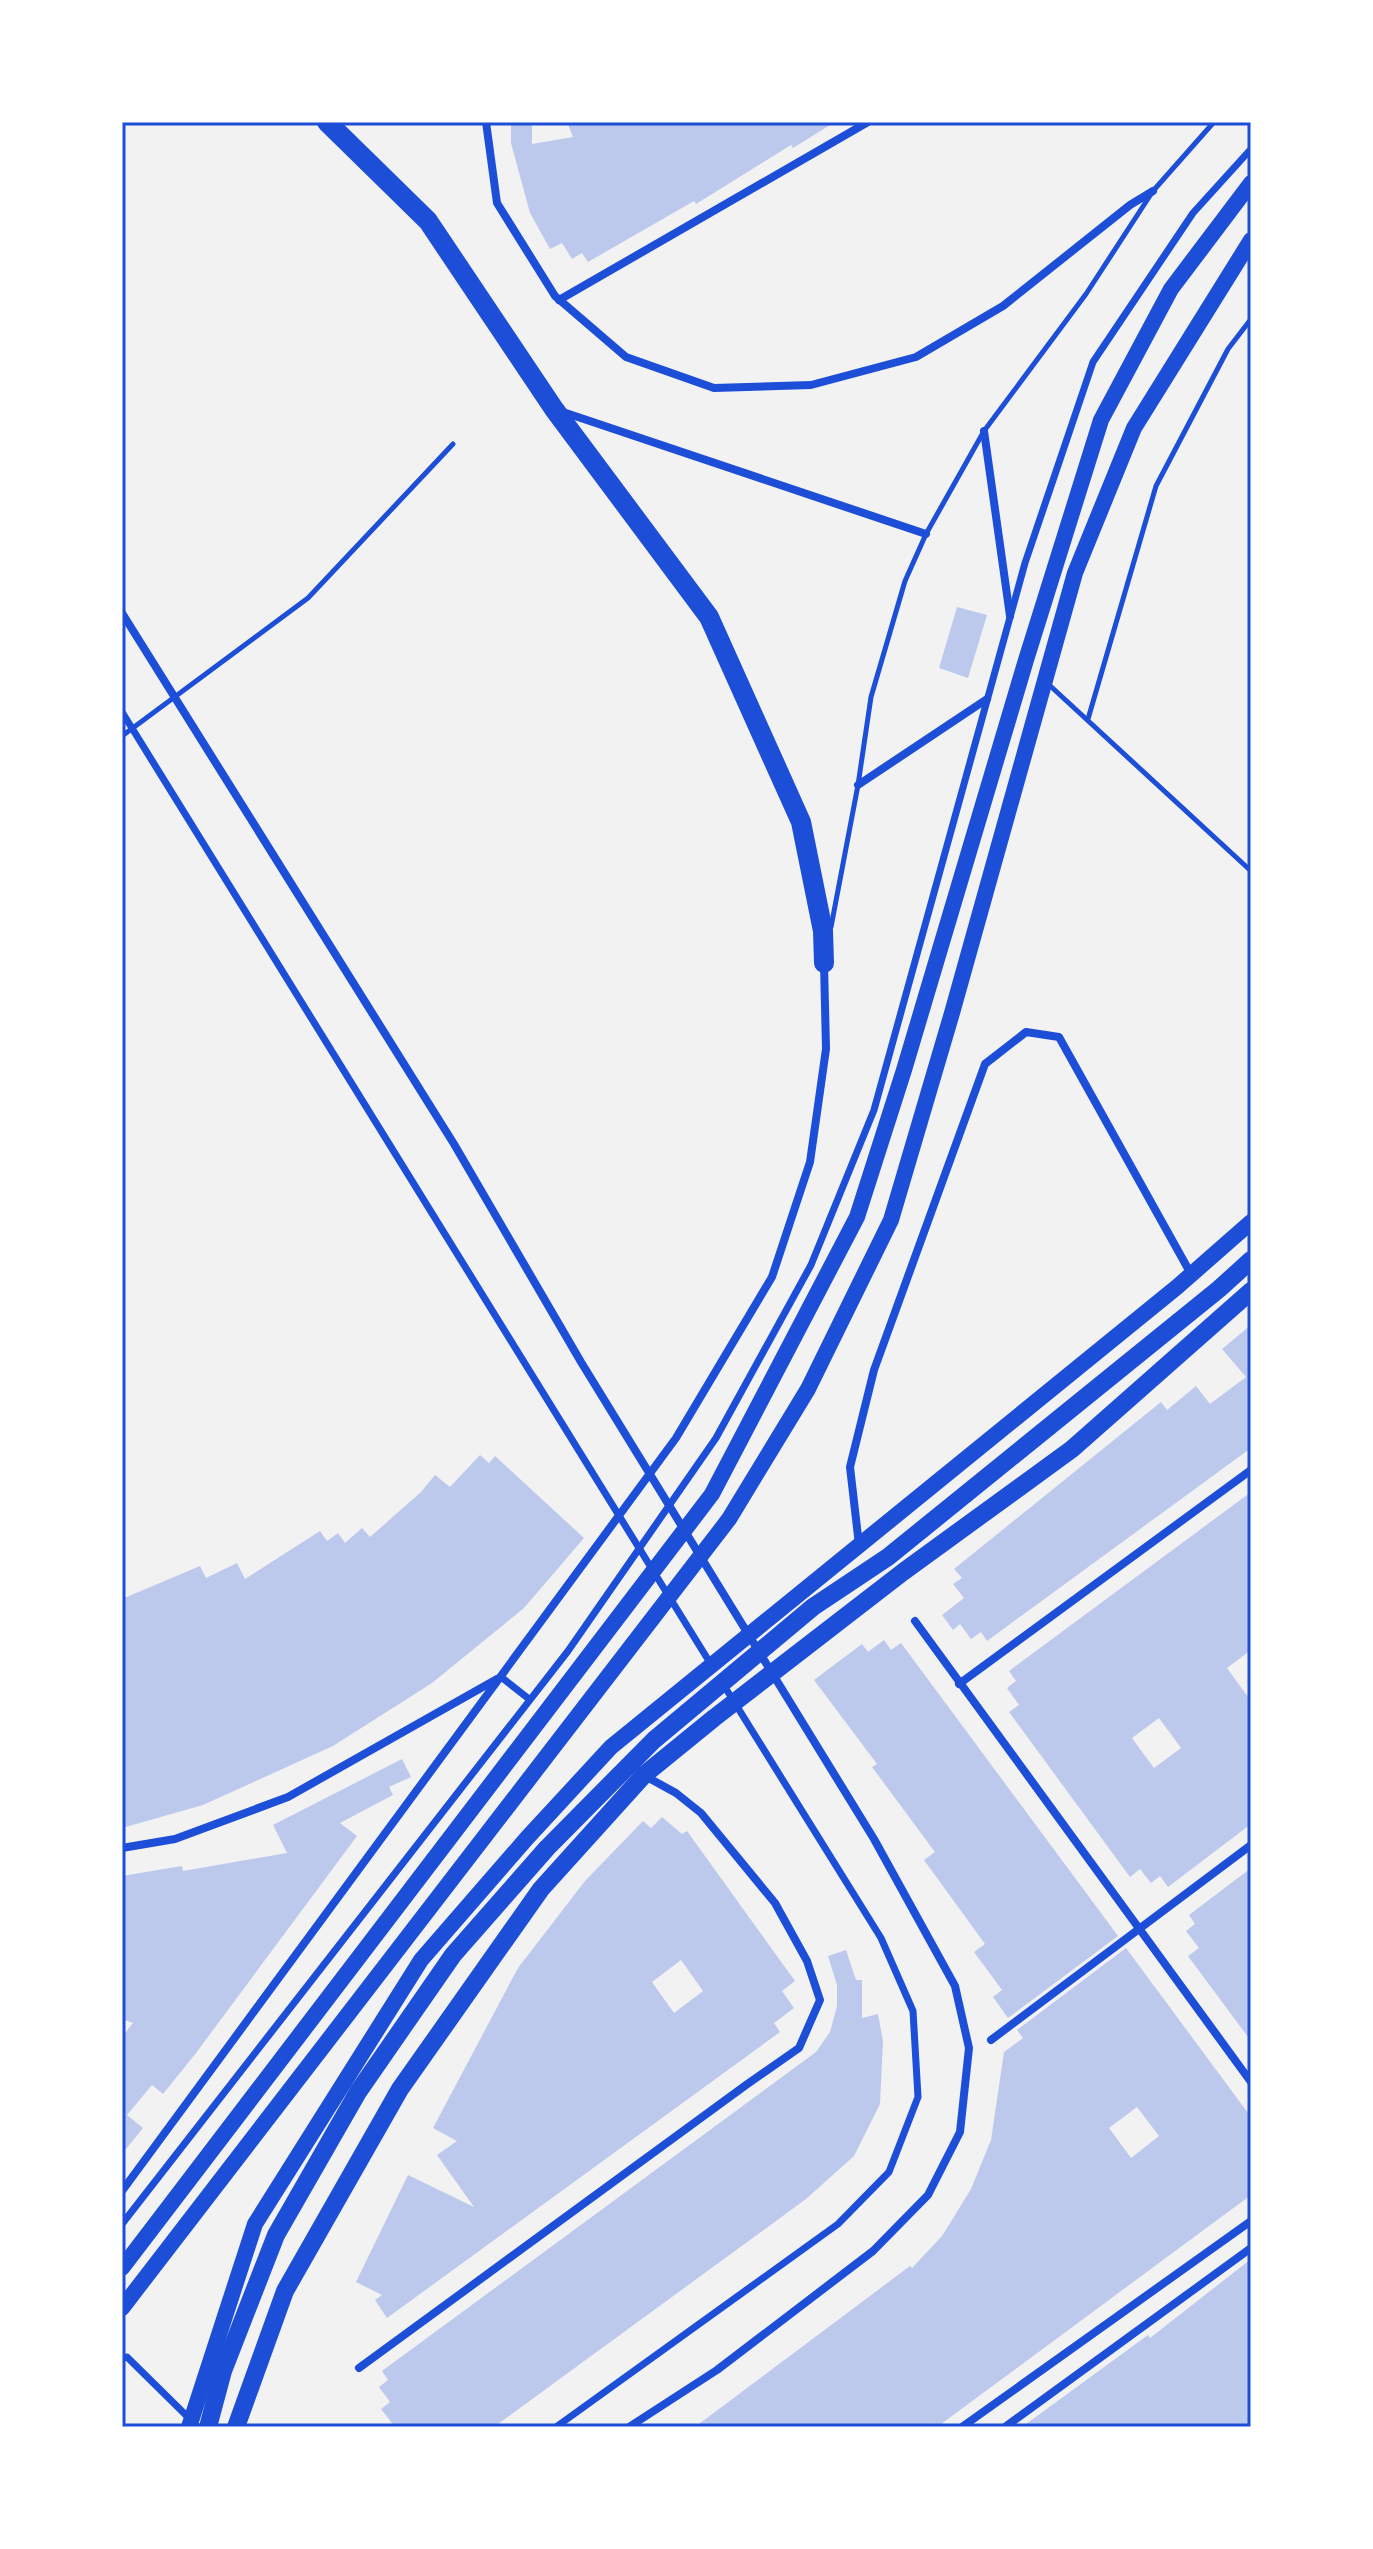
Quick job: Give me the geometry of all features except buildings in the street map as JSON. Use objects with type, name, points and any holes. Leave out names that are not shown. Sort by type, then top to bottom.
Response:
[{"type":"highway","points":[[327,122],[428,221],[554,409],[709,617],[801,822],[823,931],[824,963]]},
{"type":"main road","points":[[122,2268],[712,1494],[857,1217],[1101,420],[1171,289],[1251,183]]},
{"type":"main road","points":[[122,2308],[729,1519],[808,1389],[891,1220],[1075,573],[1134,428],[1251,240]]},
{"type":"main road","points":[[189,2427],[255,2224],[421,1960],[527,1838],[611,1747],[1251,1222]]},
{"type":"main road","points":[[208,2427],[223,2371],[276,2235],[358,2092],[453,1955],[547,1848],[654,1740],[813,1607],[888,1557],[1251,1260]]},
{"type":"main road","points":[[236,2427],[285,2291],[400,2089],[541,1889],[644,1775],[903,1572],[1072,1449],[1251,1291]]},
{"type":"street","points":[[486,122],[497,203],[559,300],[626,357],[714,388],[811,385],[916,357],[1003,306],[1130,205],[1153,191]]},
{"type":"street","points":[[559,300],[868,122]]},
{"type":"street","points":[[122,2224],[568,1651],[716,1438],[811,1265],[874,1110],[1025,563],[1093,362],[1193,213],[1251,149]]},
{"type":"street","points":[[554,409],[926,534]]},
{"type":"street","points":[[984,431],[1010,616]]},
{"type":"street","points":[[122,613],[454,1144],[581,1362],[874,1839],[955,1986],[969,2048],[960,2132],[928,2195],[873,2251],[717,2370],[629,2427]]},
{"type":"street","points":[[858,785],[987,699]]},
{"type":"street","points":[[122,712],[881,1938],[913,2011],[918,2097],[889,2172],[838,2224],[556,2427]]},
{"type":"street","points":[[122,2191],[676,1438],[772,1277],[810,1162],[826,1049],[824,963]]},
{"type":"street","points":[[859,1545],[850,1467],[874,1370],[985,1064],[1026,1032],[1059,1037],[1191,1274]]},
{"type":"street","points":[[959,1684],[1251,1470]]},
{"type":"street","points":[[915,1621],[1251,2082]]},
{"type":"street","points":[[501,1677],[529,1699]]},
{"type":"street","points":[[122,1848],[175,1839],[288,1797],[501,1677]]},
{"type":"street","points":[[359,2368],[799,2048],[820,2000],[807,1961],[775,1903],[701,1813],[676,1793],[644,1775]]},
{"type":"street","points":[[991,2040],[1251,1845]]},
{"type":"street","points":[[962,2427],[1251,2221]]},
{"type":"street","points":[[1005,2427],[1251,2248]]},
{"type":"street","points":[[122,2358],[127,2357],[198,2427]]},
{"type":"lane","points":[[824,963],[858,785],[871,697],[905,581],[926,534],[984,431],[1086,294],[1153,191],[1214,122]]},
{"type":"lane","points":[[1088,719],[1156,486],[1228,349],[1251,319]]},
{"type":"lane","points":[[122,736],[308,598],[453,444]]},
{"type":"lane","points":[[1046,681],[1251,871]]}]
